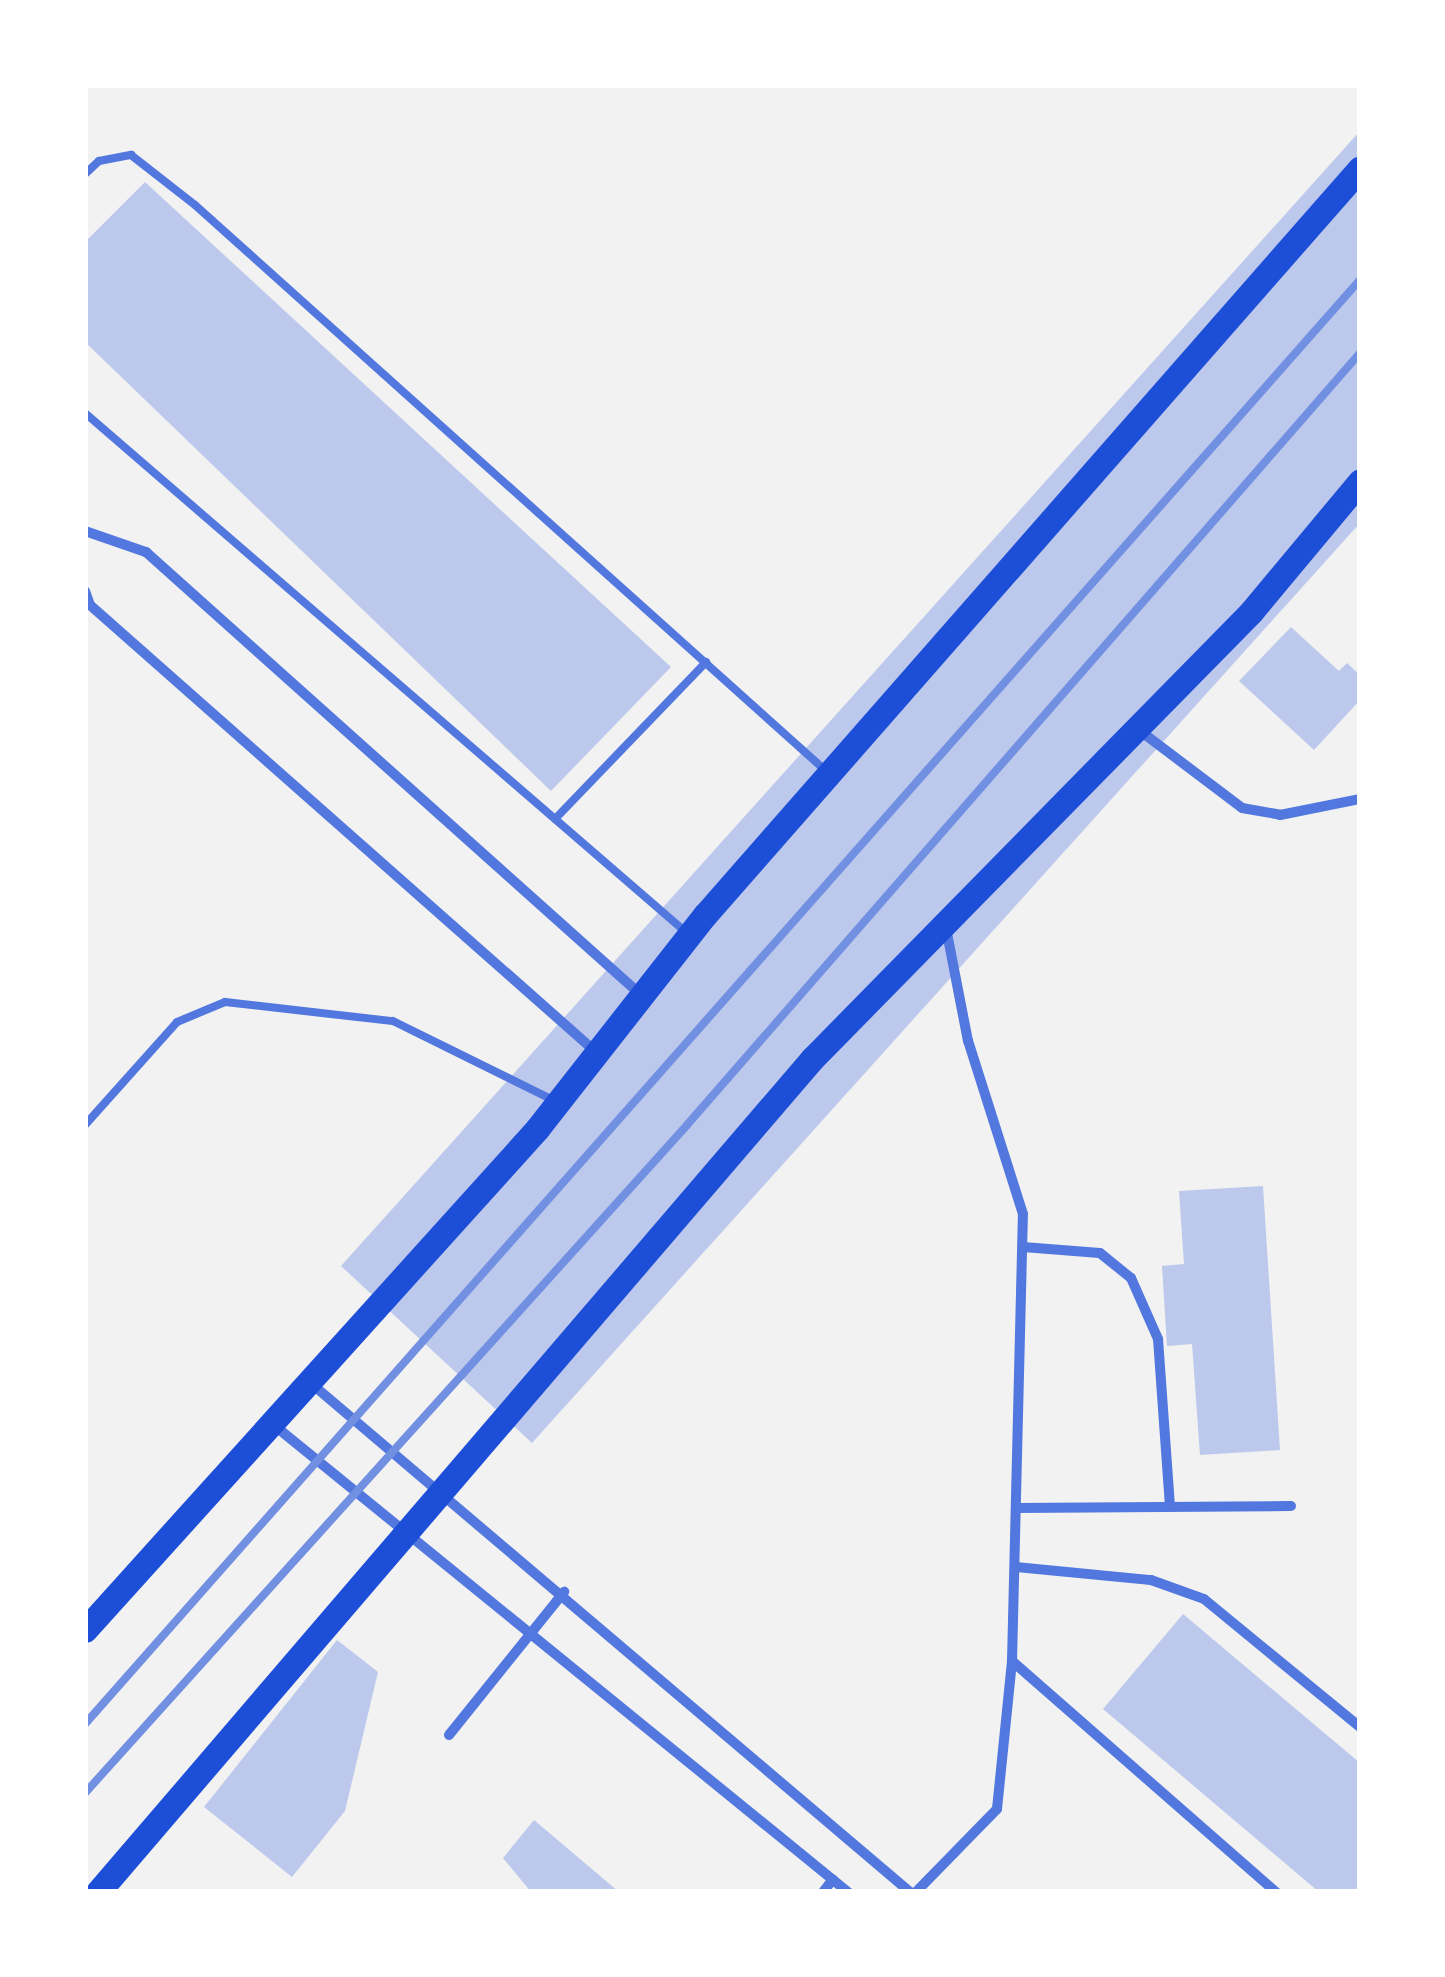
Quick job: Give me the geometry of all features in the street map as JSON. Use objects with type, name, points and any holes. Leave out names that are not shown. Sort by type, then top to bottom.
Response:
[{"type":"main road","points":[[85,1630],[312,1385],[558,1102],[689,935],[1360,168]]},
{"type":"main road","points":[[98,1892],[410,1535],[812,1059],[1138,729],[1360,481]]},
{"type":"street","points":[[85,531],[146,552],[641,996]]},
{"type":"street","points":[[85,591],[90,605],[597,1052]]},
{"type":"street","points":[[1138,729],[1242,808],[1280,815],[1360,800]]},
{"type":"street","points":[[312,1385],[447,1491],[913,1892],[997,1809],[1012,1661],[1023,1214],[968,1041],[946,926]]},
{"type":"street","points":[[1023,1247],[1100,1254],[1131,1278],[1158,1339],[1170,1507]]},
{"type":"street","points":[[275,1426],[848,1892]]},
{"type":"street","points":[[1016,1508],[1290,1506]]},
{"type":"street","points":[[1014,1567],[1151,1580],[1204,1599],[1360,1727]]},
{"type":"street","points":[[449,1734],[564,1592]]},
{"type":"street","points":[[1012,1661],[1276,1892]]},
{"type":"street","points":[[823,1892],[832,1879]]},
{"type":"lane","points":[[85,174],[98,160],[132,156],[196,205],[830,774]]},
{"type":"lane","points":[[85,412],[689,935]]},
{"type":"lane","points":[[555,819],[706,662]]},
{"type":"lane","points":[[85,1125],[177,1022],[226,1002],[393,1021],[558,1102]]},
{"type":"building","points":[[1360,131],[1360,523],[532,1443],[341,1266]]},
{"type":"building","points":[[145,182],[671,667],[551,791],[85,342],[85,242]]},
{"type":"building","points":[[1291,627],[1339,671],[1347,663],[1360,675],[1360,700],[1314,750],[1239,681]]},
{"type":"building","points":[[1263,1186],[1280,1450],[1200,1455],[1192,1344],[1167,1346],[1162,1266],[1184,1264],[1179,1191]]},
{"type":"building","points":[[1183,1614],[1360,1763],[1360,1892],[1319,1892],[1103,1709]]},
{"type":"building","points":[[337,1640],[378,1672],[345,1811],[292,1877],[204,1807]]},
{"type":"building","points":[[534,1820],[619,1892],[531,1892],[503,1858]]},
{"type":"railway","points":[[85,1724],[1360,280]]},
{"type":"railway","points":[[85,1793],[687,1125],[1360,353]]}]
